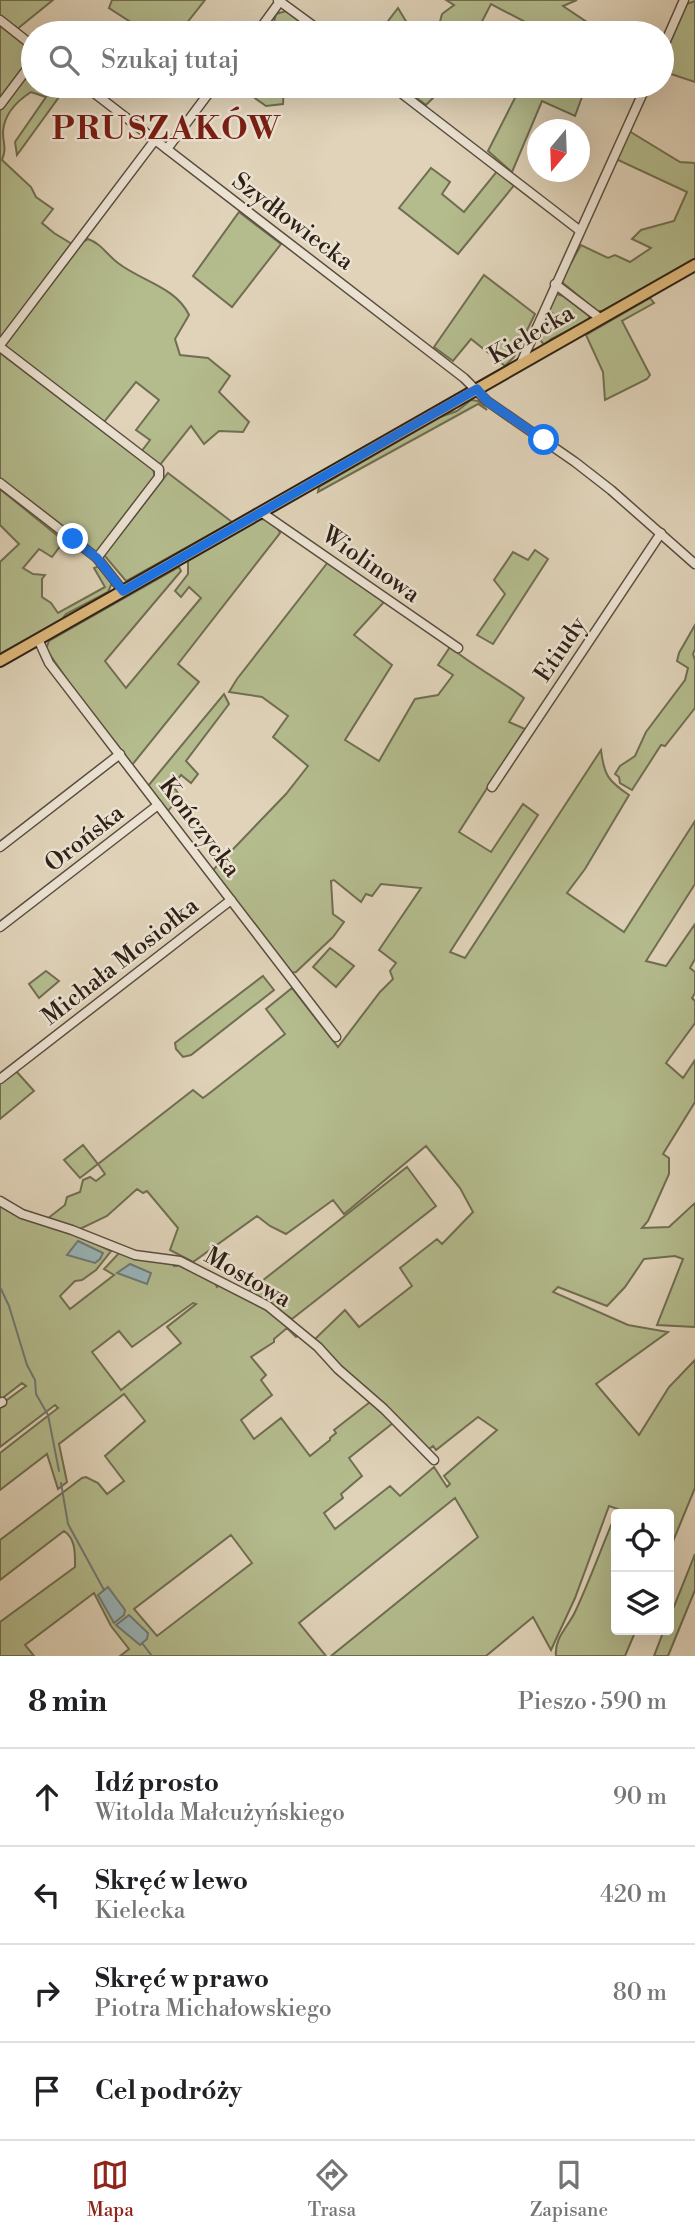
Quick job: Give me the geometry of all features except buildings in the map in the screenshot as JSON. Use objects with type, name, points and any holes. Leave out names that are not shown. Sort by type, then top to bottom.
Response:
[{"type":"main road","name":"Kielecka","points":[[0,661],[695,265]]},
{"type":"street","points":[[265,21],[280,0],[307,21]]},
{"type":"street","points":[[674,23],[684,0]]},
{"type":"street","points":[[0,20],[21,37]]},
{"type":"street","points":[[0,105],[21,77]]},
{"type":"street","name":"Szydłowiecka","points":[[101,98],[477,389],[487,401],[575,462],[695,564]]},
{"type":"street","points":[[167,149],[205,98]]},
{"type":"street","points":[[408,98],[579,230]]},
{"type":"street","points":[[520,365],[533,331],[640,98]]},
{"type":"street","points":[[97,558],[159,477],[159,469],[0,346],[155,140]]},
{"type":"street","points":[[555,284],[601,319]]},
{"type":"street","points":[[533,331],[537,342],[545,350]]},
{"type":"street","points":[[0,483],[97,558],[123,591]]},
{"type":"street","name":"Wiolinowa","points":[[261,512],[458,648]]},
{"type":"street","name":"Etiudy","points":[[492,787],[661,533]]},
{"type":"street","name":"Kończycka","points":[[38,639],[48,663],[336,1037]]},
{"type":"street","points":[[0,847],[120,754]]},
{"type":"street","name":"Orońska","points":[[0,927],[158,805]]},
{"type":"street","name":"Michała Mosiołka","points":[[0,1079],[231,900]]},
{"type":"street","name":"Mostowa","points":[[0,1201],[22,1214],[135,1255],[180,1261],[268,1306],[318,1347],[434,1460]]},
{"type":"green space","points":[[0,0],[53,0],[27,21],[21,21],[21,26],[16,30],[21,34],[21,73],[0,100]]},
{"type":"green space","points":[[112,0],[205,0],[188,21],[129,21],[109,8]]},
{"type":"green space","points":[[446,0],[577,0],[563,6],[586,21],[523,21],[491,4],[482,21],[440,21],[442,14],[454,5]]},
{"type":"green space","points":[[695,1],[695,82],[674,75],[674,28],[684,5]]},
{"type":"green space","points":[[398,8],[406,21],[388,21]]},
{"type":"green space","points":[[286,11],[300,21],[274,21],[276,14]]},
{"type":"green space","points":[[21,83],[21,98],[24,98],[16,104],[4,125],[5,149],[2,160],[31,187],[36,197],[53,209],[42,223],[72,244],[0,341],[0,110]]},
{"type":"green space","points":[[45,98],[58,98],[17,155],[15,142]]},
{"type":"green space","points":[[255,98],[283,98],[283,104],[266,106]]},
{"type":"green space","points":[[417,98],[433,98],[426,105]]},
{"type":"green space","points":[[515,98],[582,98],[575,116],[542,101],[534,119],[527,119],[527,136],[512,172],[488,151]]},
{"type":"green space","points":[[629,131],[680,162],[695,163],[695,259],[602,311],[597,311],[563,283],[562,279],[581,245],[608,258],[615,255],[630,262],[651,248],[632,239],[641,230],[674,221],[687,192],[616,159]]},
{"type":"green space","points":[[431,168],[450,182],[442,194],[464,212],[498,170],[516,183],[458,254],[399,208]]},
{"type":"green space","points":[[239,212],[281,244],[232,307],[193,276]]},
{"type":"green space","points":[[88,239],[114,260],[167,291],[183,305],[189,315],[175,339],[180,355],[208,358],[230,376],[219,392],[249,422],[243,432],[219,431],[204,444],[191,426],[159,466],[141,452],[150,440],[136,430],[159,400],[136,382],[104,422],[2,345],[77,245]]},
{"type":"green space","points":[[484,275],[535,314],[514,357],[505,366],[471,339],[453,361],[434,347]]},
{"type":"green space","points":[[557,294],[589,316],[589,320],[544,345],[537,335],[544,318],[549,319],[552,313],[548,311],[553,297]]},
{"type":"green space","points":[[650,298],[654,303],[622,321],[650,375],[605,400],[603,372],[586,335]]},
{"type":"green space","points":[[0,352],[153,469],[155,477],[96,556],[0,479]]},
{"type":"green space","points":[[471,400],[478,401],[487,410],[478,404],[318,492],[319,487],[440,417],[457,411]]},
{"type":"green space","points":[[168,473],[232,522],[126,581],[104,555]]},
{"type":"green space","points":[[0,489],[64,541],[52,557],[39,549],[23,568],[33,574],[45,575],[42,579],[42,597],[51,603],[58,613],[105,587],[94,568],[100,566],[112,583],[108,592],[0,654],[0,562],[19,544],[0,525]]},
{"type":"green space","points":[[261,519],[273,523],[280,533],[178,664],[199,682],[132,765],[46,649],[49,641],[179,567],[181,571],[105,661],[126,688],[201,598],[189,587],[181,597],[175,591],[188,574],[188,561]]},
{"type":"green space","points":[[535,550],[548,559],[493,644],[477,635],[505,594],[494,580],[513,552],[528,560]]},
{"type":"green space","points":[[328,562],[384,602],[354,635],[392,665],[345,740],[379,761],[415,699],[438,695],[453,675],[438,665],[450,647],[524,698],[509,722],[525,729],[459,832],[491,852],[523,804],[538,815],[450,952],[465,958],[601,750],[608,777],[629,795],[585,869],[567,893],[624,932],[695,821],[695,884],[646,961],[666,966],[695,924],[695,959],[690,968],[695,972],[695,993],[692,998],[695,1001],[695,1023],[666,1063],[683,1078],[695,1060],[695,1102],[663,1154],[669,1158],[669,1174],[648,1221],[642,1228],[669,1227],[695,1203],[695,1327],[657,1325],[683,1259],[675,1256],[644,1259],[625,1287],[607,1306],[558,1287],[553,1292],[628,1325],[668,1332],[596,1384],[639,1435],[669,1387],[695,1360],[695,1488],[674,1539],[674,1509],[618,1509],[609,1506],[575,1598],[551,1650],[533,1617],[486,1656],[331,1656],[478,1537],[455,1498],[299,1623],[326,1656],[120,1656],[129,1649],[111,1626],[94,1593],[25,1645],[34,1656],[0,1656],[0,1622],[75,1567],[75,1552],[73,1542],[64,1531],[0,1580],[0,1540],[82,1478],[86,1477],[98,1483],[107,1494],[124,1481],[105,1456],[145,1421],[124,1394],[59,1444],[67,1482],[58,1489],[47,1454],[0,1490],[0,1453],[58,1408],[55,1405],[0,1447],[0,1405],[26,1386],[22,1383],[0,1400],[0,1204],[74,1233],[111,1251],[96,1270],[82,1280],[75,1281],[60,1296],[70,1309],[114,1275],[104,1269],[120,1252],[174,1262],[174,1266],[178,1263],[215,1283],[217,1287],[220,1285],[267,1307],[299,1335],[296,1337],[287,1328],[274,1342],[251,1357],[266,1375],[261,1380],[272,1395],[241,1420],[254,1439],[281,1418],[310,1456],[330,1440],[336,1433],[334,1430],[370,1402],[393,1423],[349,1458],[362,1476],[341,1494],[343,1498],[324,1513],[335,1529],[390,1486],[400,1496],[434,1467],[447,1487],[450,1484],[444,1476],[497,1430],[478,1417],[436,1450],[433,1446],[428,1450],[315,1339],[345,1310],[359,1327],[412,1286],[400,1268],[437,1239],[442,1244],[473,1212],[460,1188],[426,1146],[344,1214],[333,1200],[286,1234],[257,1216],[193,1262],[170,1250],[178,1228],[147,1191],[143,1193],[137,1189],[107,1216],[80,1229],[47,1219],[65,1205],[67,1197],[80,1192],[83,1180],[90,1177],[96,1181],[105,1174],[98,1164],[193,1090],[203,1098],[285,1034],[266,1009],[292,988],[338,1047],[393,979],[390,971],[396,963],[379,950],[421,888],[381,884],[372,896],[366,894],[361,902],[334,880],[331,881],[333,914],[344,922],[333,937],[296,972],[291,973],[213,870],[286,794],[308,766],[273,737],[288,716],[262,697],[229,692]],"holes":[[[193,1303],[196,1304],[167,1327],[181,1343],[121,1390],[92,1352],[119,1331],[132,1347]],[[231,1535],[252,1563],[157,1636],[134,1609]]]},
{"type":"green space","points":[[695,625],[695,708],[665,746],[661,745],[632,790],[620,783],[615,774],[620,766],[635,756],[646,732],[685,680],[688,668],[677,661]]},
{"type":"green space","points":[[224,694],[229,704],[186,761],[198,774],[191,783],[181,775],[173,786],[180,796],[168,811],[148,786]]},
{"type":"green space","points":[[330,948],[354,966],[336,987],[313,967]]},
{"type":"green space","points":[[46,971],[59,981],[39,998],[29,984]]},
{"type":"green space","points":[[263,976],[274,990],[191,1055],[183,1057],[176,1049],[175,1043]]},
{"type":"green space","points":[[16,1071],[34,1091],[0,1119],[0,1083]]},
{"type":"green space","points":[[83,1145],[98,1164],[80,1178],[64,1160]]},
{"type":"green space","points":[[407,1167],[436,1206],[292,1319],[264,1299],[248,1292]]},
{"type":"green space","points":[[611,1526],[611,1635],[634,1635],[625,1656],[556,1656],[559,1638],[581,1599]]},
{"type":"green space","points":[[695,1554],[695,1590],[668,1656],[654,1656],[662,1635],[674,1635],[674,1606]]},
{"type":"water","points":[[78,1241],[103,1253],[100,1259],[95,1263],[67,1255]]},
{"type":"water","points":[[130,1264],[151,1273],[147,1284],[117,1273]]},
{"type":"water","points":[[108,1587],[125,1610],[124,1615],[114,1623],[98,1595]]},
{"type":"water","points":[[129,1615],[148,1633],[147,1639],[140,1645],[116,1625]]},
{"type":"waterway","points":[[0,1287],[9,1306],[27,1365],[35,1380],[36,1394],[48,1415],[59,1471]]},
{"type":"waterway","points":[[61,1483],[68,1524],[104,1590]]},
{"type":"waterway","points":[[142,1643],[152,1656]]},
{"type":"district","name":"PRUSZAKÓW","points":[[167,128]]},
{"type":"route","points":[[73,539],[97,558],[123,591],[477,389],[504,414],[544,440]]}]
